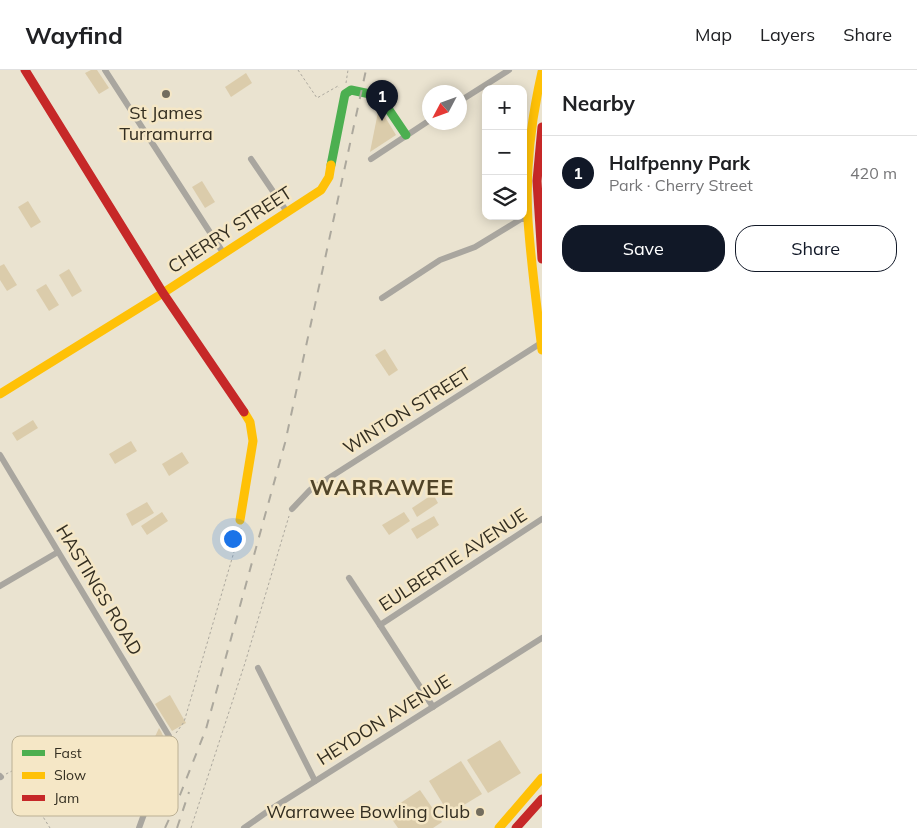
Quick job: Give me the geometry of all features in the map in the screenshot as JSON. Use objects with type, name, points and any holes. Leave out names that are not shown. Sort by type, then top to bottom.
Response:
[{"type":"main road","points":[[25,70],[162,293],[240,403],[250,422],[254,441],[240,520]]},
{"type":"main road","points":[[542,72],[533,113],[528,175],[528,219],[542,350]]},
{"type":"main road","points":[[348,92],[375,95],[384,102],[406,135]]},
{"type":"main road","name":"CHERRY STREET","points":[[0,394],[224,254],[314,195],[325,185],[329,177],[348,92]]},
{"type":"main road","points":[[542,127],[537,180],[542,259]]},
{"type":"main road","points":[[499,828],[542,778]]},
{"type":"main road","points":[[516,828],[542,799]]},
{"type":"street","points":[[105,70],[224,254]]},
{"type":"street","points":[[467,97],[509,70]]},
{"type":"street","points":[[371,159],[422,125]]},
{"type":"street","points":[[251,159],[287,212]]},
{"type":"street","points":[[382,298],[440,260],[475,248],[522,219],[528,219]]},
{"type":"street","name":"WINTON STREET","points":[[292,509],[310,490],[541,343]]},
{"type":"street","name":"HASTINGS ROAD","points":[[0,455],[169,736]]},
{"type":"street","name":"EULBERTIE AVENUE","points":[[380,625],[542,520]]},
{"type":"street","points":[[0,586],[58,552]]},
{"type":"street","name":"EULBERTIE AVENUE","points":[[349,578],[433,707]]},
{"type":"street","name":"HEYDON AVENUE","points":[[244,828],[542,638]]},
{"type":"street","points":[[258,668],[316,781]]},
{"type":"street","points":[[139,828],[143,816]]},
{"type":"path","points":[[298,70],[317,98],[338,86],[348,92]]},
{"type":"path","points":[[348,70],[348,92]]},
{"type":"path","points":[[191,828],[245,663],[292,509]]},
{"type":"path","points":[[174,736],[184,722],[241,529],[240,520]]},
{"type":"path","points":[[0,777],[12,771]]},
{"type":"path","points":[[43,816],[50,828]]},
{"type":"shaded area","points":[[97,70],[109,88],[99,94],[85,73]]},
{"type":"shaded area","points":[[246,73],[252,83],[231,97],[225,87]]},
{"type":"shaded area","points":[[379,107],[396,135],[370,152]]},
{"type":"shaded area","points":[[202,181],[215,202],[205,208],[192,187]]},
{"type":"shaded area","points":[[28,201],[41,222],[31,228],[18,207]]},
{"type":"shaded area","points":[[4,264],[17,285],[7,291],[0,280],[0,266]]},
{"type":"shaded area","points":[[69,269],[82,291],[72,297],[59,275]]},
{"type":"shaded area","points":[[46,284],[59,305],[49,311],[36,290]]},
{"type":"shaded area","points":[[385,349],[398,370],[389,376],[375,355]]},
{"type":"shaded area","points":[[33,420],[38,428],[17,441],[12,433]]},
{"type":"shaded area","points":[[131,441],[137,451],[115,464],[109,454]]},
{"type":"shaded area","points":[[182,452],[189,463],[169,476],[162,464]]},
{"type":"shaded area","points":[[433,494],[438,503],[417,517],[412,508]]},
{"type":"shaded area","points":[[147,502],[154,513],[132,526],[126,514]]},
{"type":"shaded area","points":[[162,512],[168,521],[147,535],[141,526]]},
{"type":"shaded area","points":[[404,512],[410,521],[389,535],[382,525]]},
{"type":"shaded area","points":[[434,516],[439,525],[417,539],[411,529]]},
{"type":"shaded area","points":[[170,695],[186,723],[172,731],[155,704]]},
{"type":"shaded area","points":[[159,728],[163,736],[155,736]]},
{"type":"shaded area","points":[[500,740],[521,773],[488,793],[467,760]]},
{"type":"shaded area","points":[[461,761],[482,794],[449,814],[429,781]]},
{"type":"shaded area","points":[[420,790],[442,822],[433,828],[398,828],[387,812]]},
{"type":"railway","points":[[178,799],[206,729],[285,443],[366,70]]},
{"type":"railway","points":[[177,828],[189,792]]},
{"type":"railway","points":[[165,828],[170,816]]},
{"type":"traffic: fast","points":[[331,165],[345,94],[351,90],[381,98],[406,135]]},
{"type":"traffic: slow","points":[[542,72],[535,108],[527,183],[528,220],[542,350]]},
{"type":"traffic: slow","points":[[0,394],[163,293],[321,190],[329,177],[331,165]]},
{"type":"traffic: slow","points":[[240,520],[253,441],[250,422],[244,412]]},
{"type":"traffic: slow","points":[[499,828],[542,778]]},
{"type":"traffic: jam","points":[[25,70],[163,293],[244,412]]},
{"type":"traffic: jam","points":[[542,127],[537,181],[542,259]]},
{"type":"traffic: jam","points":[[516,828],[542,799]]},
{"type":"place","name":"St James Turramurra","points":[[166,94]]},
{"type":"place","name":"Halfpenny Park","points":[[382,121]]},
{"type":"place","name":"Warrawee Bowling Club","points":[[480,812]]},
{"type":"district","name":"WARRAWEE","points":[[382,487]]}]
